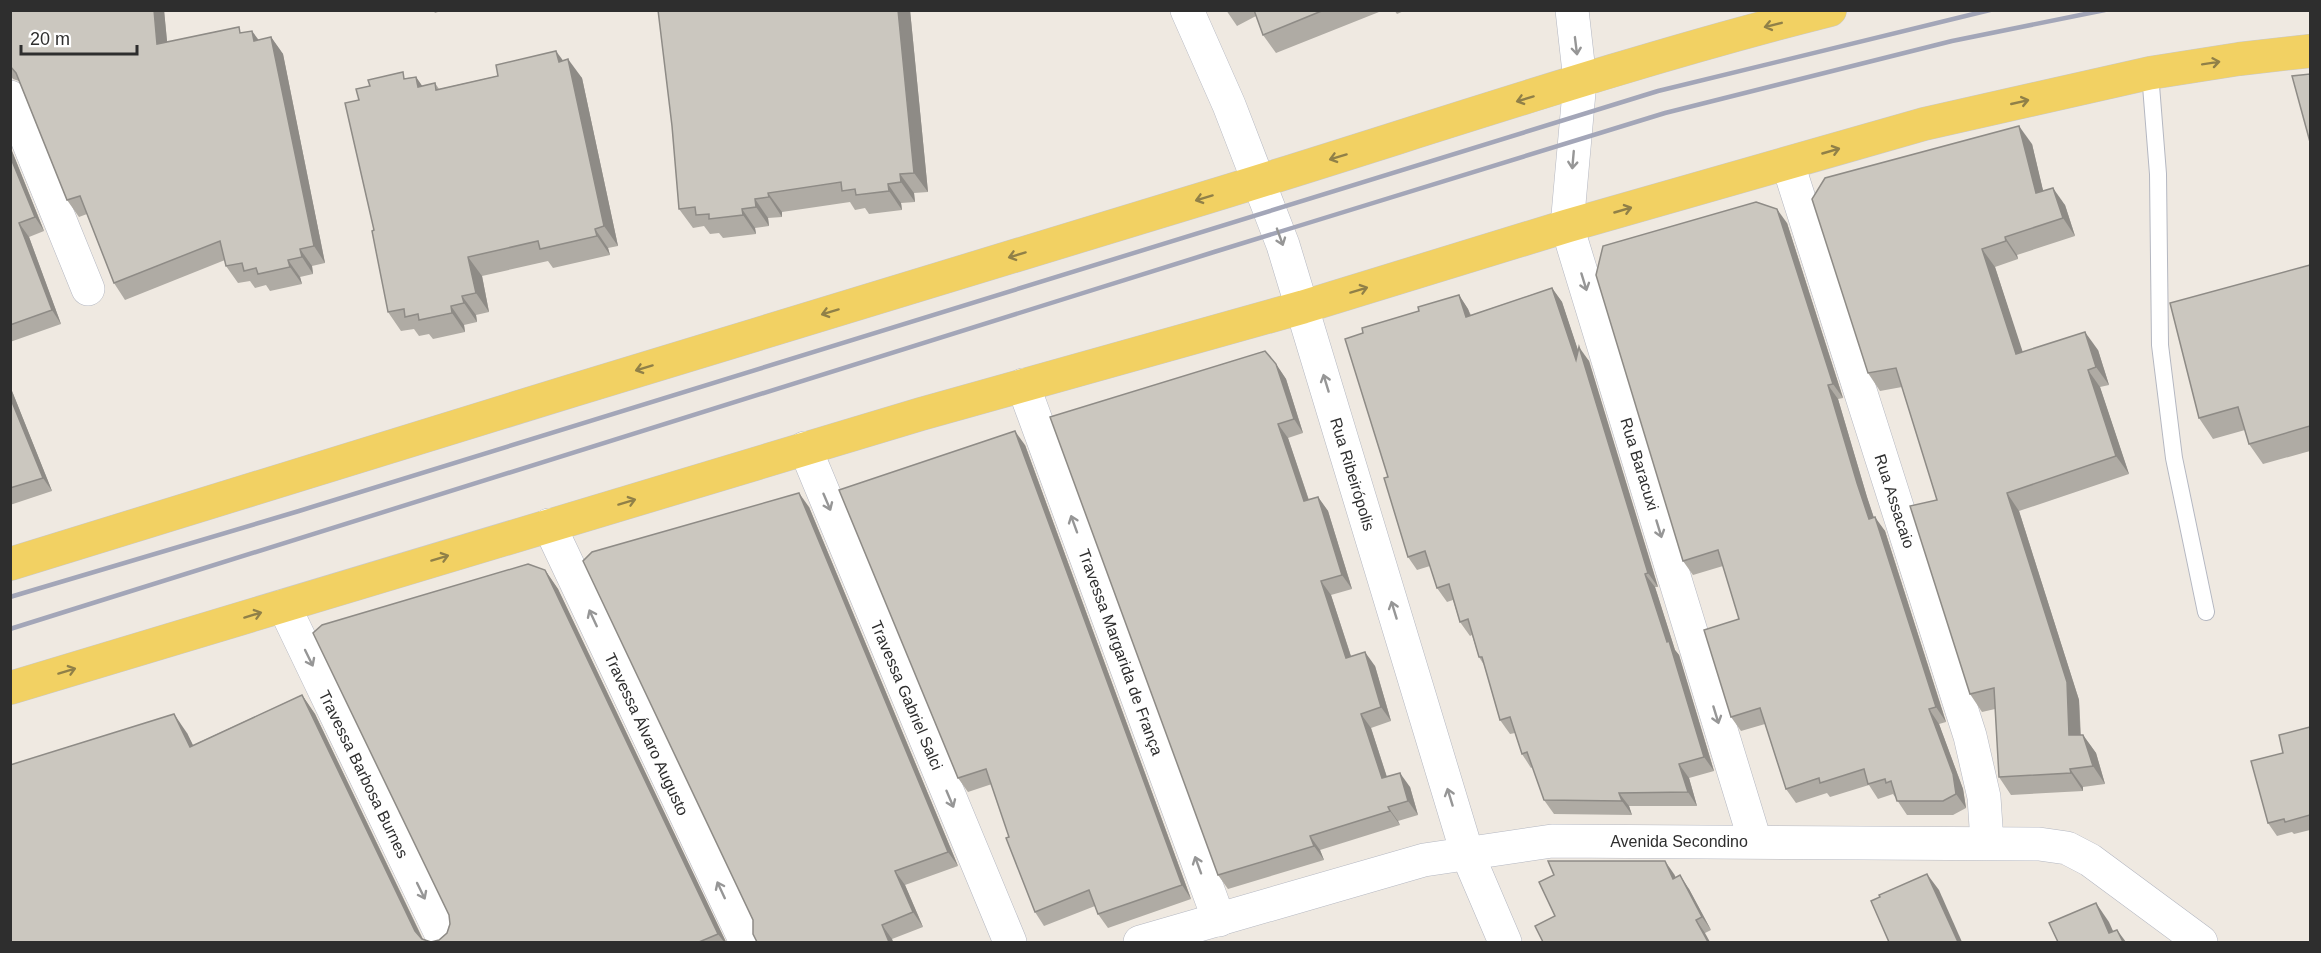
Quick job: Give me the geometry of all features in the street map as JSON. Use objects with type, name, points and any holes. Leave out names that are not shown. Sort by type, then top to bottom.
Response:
[{"type":"main road","points":[[10,564],[445,428],[1260,182],[1580,81],[1738,33],[1830,10]]},
{"type":"main road","points":[[10,688],[805,448],[1303,307],[1567,226],[1924,124],[2150,73],[2310,51]]},
{"type":"street","name":"Rua Ribeirópolis","points":[[1187,10],[1260,182],[1303,307],[1467,853],[1504,942]]},
{"type":"street","name":"Rua Baracuxi","points":[[1572,10],[1580,81],[1567,226],[1755,841]]},
{"type":"street","points":[[10,97],[88,290]]},
{"type":"street","name":"Rua Assacaio","points":[[1788,164],[1970,736],[1984,797],[1987,842]]},
{"type":"street","name":"Travessa Margarida de França","points":[[1023,385],[1219,920]]},
{"type":"street","name":"Travessa Gabriel Salci","points":[[805,448],[1010,942]]},
{"type":"street","name":"Travessa Álvaro Augusto","points":[[549,525],[746,942]]},
{"type":"street","name":"Travessa Barbosa Burnes","points":[[284,606],[445,942]]},
{"type":"street","name":"Avenida Secondino","points":[[1140,942],[1424,860],[1552,841],[1755,841],[1987,842],[2039,844],[2067,848],[2090,860],[2201,942]]},
{"type":"lane","points":[[2150,73],[2158,174],[2160,345],[2174,458],[2206,612]]},
{"type":"building","points":[[10,10],[154,10],[157,44],[239,27],[240,33],[252,31],[254,41],[271,37],[314,246],[300,249],[302,257],[288,260],[290,267],[258,274],[256,268],[244,271],[242,263],[226,266],[220,241],[114,283],[80,196],[67,200],[16,73],[10,66]]},
{"type":"building","points":[[658,10],[898,10],[914,173],[900,174],[901,182],[888,184],[889,191],[856,195],[855,189],[842,191],[841,182],[768,193],[769,197],[755,199],[756,207],[742,209],[743,215],[709,219],[709,214],[696,215],[695,207],[679,209]]},
{"type":"building","points":[[1254,10],[1324,10],[1263,35]]},
{"type":"building","points":[[556,51],[559,62],[568,59],[604,226],[595,229],[597,236],[540,249],[538,241],[468,257],[476,293],[462,296],[464,303],[451,306],[452,313],[419,320],[418,314],[405,317],[404,309],[388,312],[372,231],[374,230],[345,103],[359,100],[356,89],[370,86],[368,80],[403,72],[404,79],[416,77],[418,87],[435,83],[436,90],[498,76],[496,65]]},
{"type":"building","points":[[2310,74],[2310,142],[2292,76]]},
{"type":"building","points":[[2019,126],[2036,193],[2053,188],[2063,218],[2005,237],[2006,241],[1982,249],[2016,354],[2085,332],[2096,367],[2088,370],[2116,456],[2007,493],[2067,682],[2069,735],[2083,735],[2093,766],[2070,769],[2071,773],[1999,777],[1994,688],[1970,694],[1910,506],[1937,500],[1896,368],[1868,373],[1812,199],[1825,178]]},
{"type":"building","points":[[10,156],[35,217],[19,223],[52,310],[10,325]]},
{"type":"building","points":[[1756,202],[1777,209],[1833,384],[1828,385],[1857,483],[1869,519],[1875,517],[1936,707],[1929,709],[1953,774],[1956,794],[1943,801],[1897,801],[1891,781],[1886,783],[1885,779],[1868,784],[1864,769],[1820,783],[1819,778],[1786,789],[1760,708],[1731,717],[1704,630],[1739,619],[1718,550],[1683,561],[1596,275],[1603,246]]},
{"type":"building","points":[[2310,265],[2310,426],[2249,444],[2238,407],[2199,418],[2170,303]]},
{"type":"building","points":[[1552,288],[1576,360],[1579,347],[1648,573],[1645,574],[1667,642],[1669,641],[1704,757],[1679,764],[1688,792],[1619,793],[1622,801],[1544,800],[1527,752],[1522,754],[1510,717],[1500,720],[1482,657],[1479,657],[1468,619],[1460,622],[1449,584],[1437,588],[1425,551],[1408,557],[1384,478],[1388,477],[1345,339],[1363,333],[1362,328],[1419,311],[1418,307],[1459,295],[1466,317]]},
{"type":"building","points":[[1265,351],[1276,364],[1294,419],[1278,424],[1304,501],[1318,497],[1342,575],[1321,581],[1346,658],[1365,652],[1381,707],[1361,714],[1382,778],[1400,773],[1408,801],[1388,807],[1390,811],[1310,836],[1314,846],[1218,875],[1050,417]]},
{"type":"building","points":[[10,397],[43,478],[10,488]]},
{"type":"building","points":[[1015,431],[1182,885],[1098,914],[1089,890],[1035,912],[1006,838],[1009,837],[986,769],[958,778],[839,490]]},
{"type":"building","points":[[799,493],[948,852],[895,871],[913,912],[882,925],[889,942],[757,942],[753,934],[753,920],[583,561],[592,552]]},
{"type":"building","points":[[528,564],[545,570],[718,934],[699,942],[431,942],[439,940],[447,933],[450,924],[449,915],[313,633],[322,625]]},
{"type":"building","points":[[302,695],[415,931],[422,939],[431,942],[10,942],[10,765],[174,714],[190,747]]},
{"type":"building","points":[[2310,727],[2310,815],[2285,822],[2284,819],[2268,823],[2251,761],[2283,753],[2279,735]]},
{"type":"building","points":[[1548,861],[1665,861],[1673,879],[1680,875],[1702,917],[1696,920],[1708,942],[1543,942],[1535,926],[1555,916],[1539,882],[1554,875]]},
{"type":"building","points":[[1927,874],[1958,942],[1889,942],[1871,901],[1880,897],[1879,895]]},
{"type":"building","points":[[2096,903],[2109,933],[2117,930],[2123,942],[2058,942],[2049,923]]},
{"type":"railway","points":[[10,597],[299,511],[1658,91],[1990,10]]},
{"type":"railway","points":[[10,629],[1665,113],[1952,41],[2105,10]]}]
